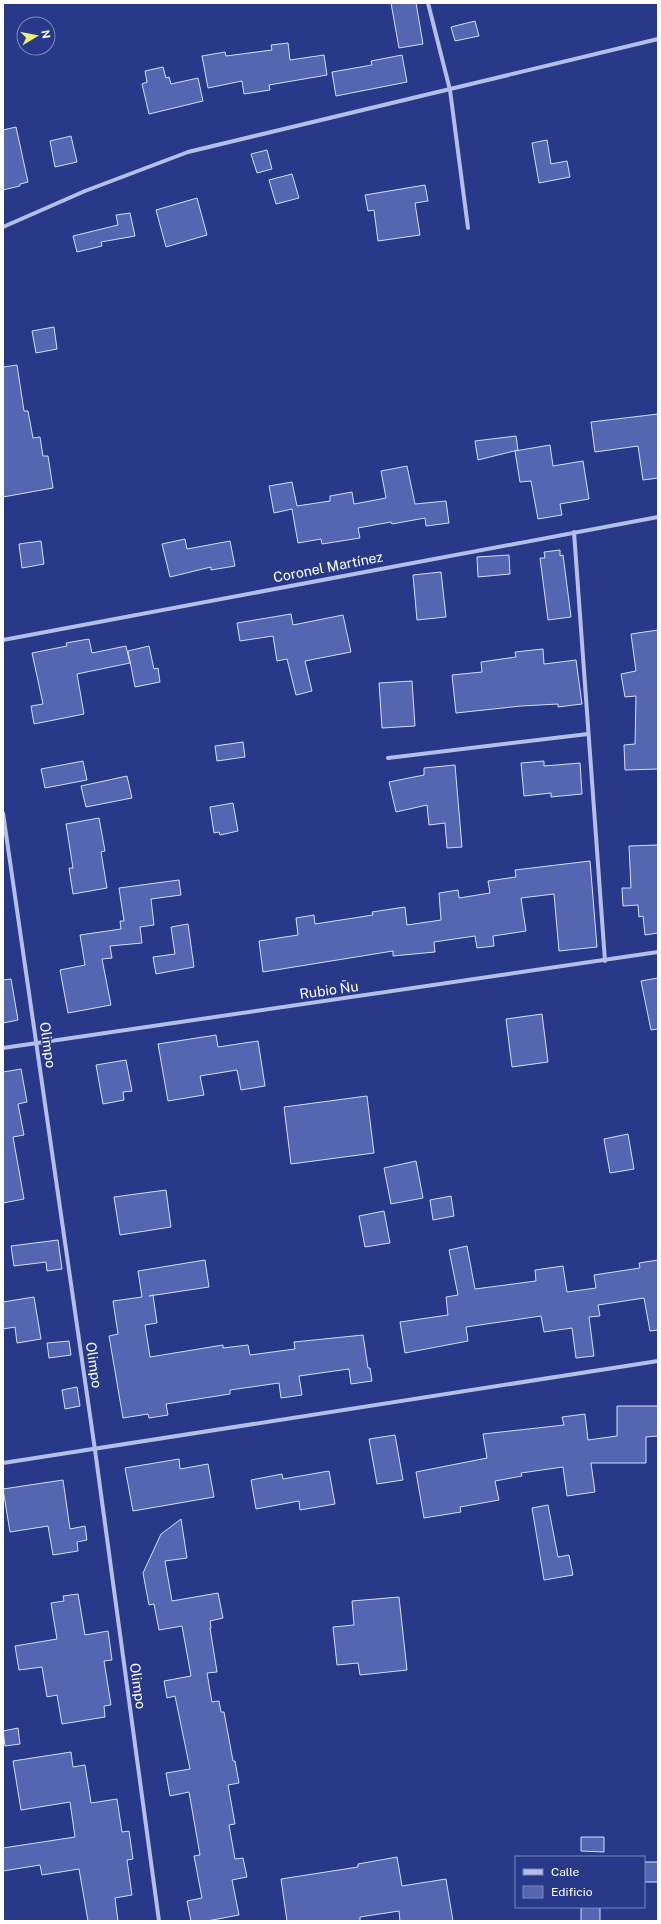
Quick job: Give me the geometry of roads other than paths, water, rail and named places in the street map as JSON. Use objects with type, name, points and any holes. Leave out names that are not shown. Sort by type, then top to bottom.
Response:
[{"type":"street","points":[[428,3],[450,90],[468,228]]},
{"type":"street","points":[[3,227],[85,191],[188,152],[658,39]]},
{"type":"street","name":"Coronel Martínez","points":[[3,640],[658,517]]},
{"type":"street","points":[[574,532],[605,961]]},
{"type":"street","points":[[388,758],[588,734]]},
{"type":"street","name":"Olimpo","points":[[3,813],[95,1450],[159,1921]]},
{"type":"street","name":"Rubio Ñu","points":[[3,1048],[605,961],[658,952]]},
{"type":"street","points":[[3,1463],[95,1450],[658,1361]]}]
